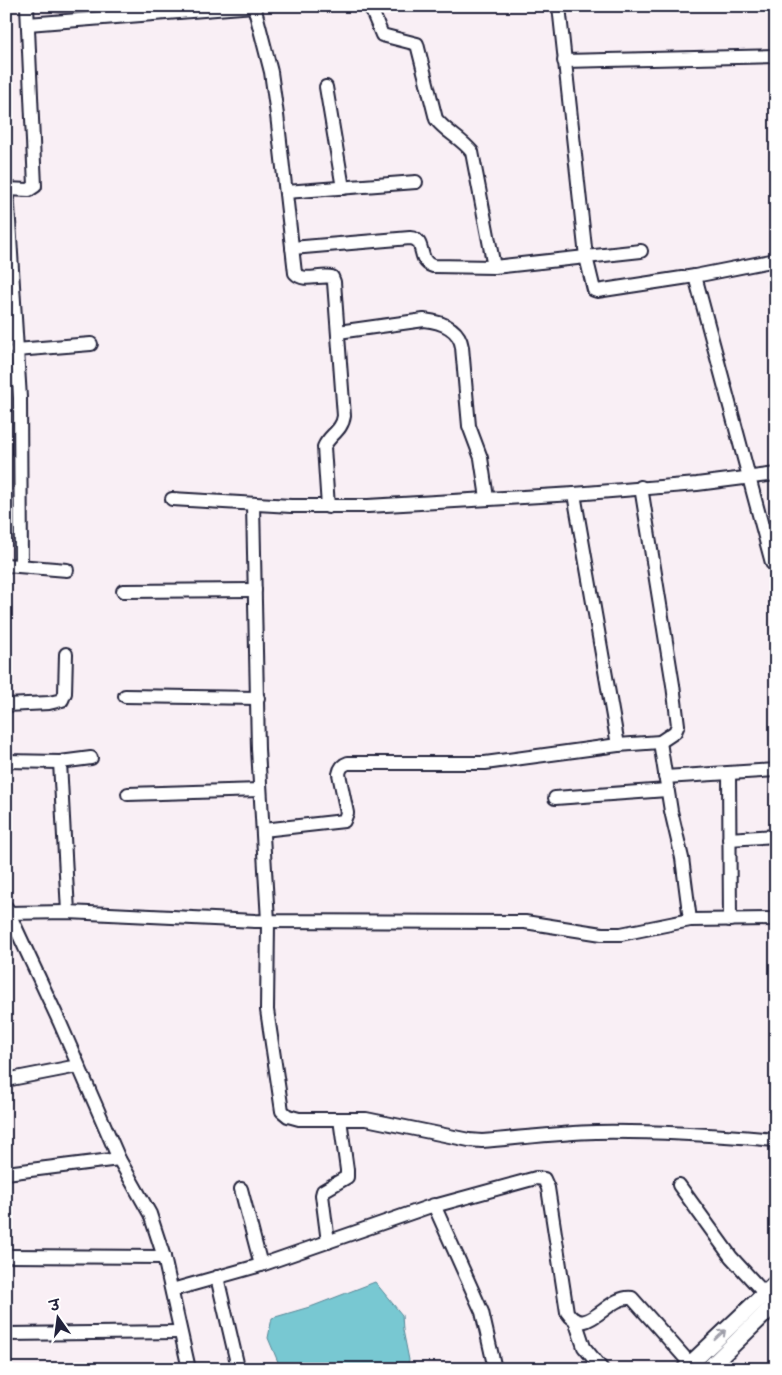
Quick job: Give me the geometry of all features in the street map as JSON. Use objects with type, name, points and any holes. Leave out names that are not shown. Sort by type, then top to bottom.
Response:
[{"type":"main road","points":[[716,1366],[770,1298],[776,1283]]},
{"type":"main road","points":[[690,1367],[770,1298]]},
{"type":"street","points":[[20,566],[20,398],[7,189],[29,190],[35,186],[27,6]]},
{"type":"street","points":[[28,24],[254,6],[271,72],[295,273],[303,278],[332,277],[334,282],[344,416],[340,430],[324,447],[328,507]]},
{"type":"street","points":[[370,6],[382,35],[417,44],[436,119],[472,152],[494,267]]},
{"type":"street","points":[[558,6],[586,257],[592,288],[597,291],[695,276],[776,260]]},
{"type":"street","points":[[564,61],[776,56]]},
{"type":"street","points":[[326,87],[343,188]]},
{"type":"street","points":[[286,192],[416,182]]},
{"type":"street","points":[[292,248],[415,238],[418,241],[423,258],[428,264],[433,266],[494,267],[641,251]]},
{"type":"street","points":[[695,276],[772,563]]},
{"type":"street","points":[[338,332],[424,320],[435,321],[455,331],[460,337],[462,347],[469,426],[481,458],[487,498]]},
{"type":"street","points":[[16,350],[90,344]]},
{"type":"street","points":[[172,499],[328,507],[574,494],[641,487],[697,484],[776,474]]},
{"type":"street","points":[[263,830],[344,821],[347,814],[339,774],[343,765],[348,763],[486,764],[618,744],[660,742],[675,732],[678,725],[673,685],[641,487]]},
{"type":"street","points":[[574,494],[618,744]]},
{"type":"street","points":[[254,504],[258,749],[268,922],[267,1010],[282,1111],[288,1116],[299,1120],[366,1120],[475,1141],[598,1132],[715,1135],[776,1140]]},
{"type":"street","points":[[6,564],[67,570]]},
{"type":"street","points":[[123,591],[255,590]]},
{"type":"street","points":[[6,705],[49,703],[62,700],[65,693],[66,654]]},
{"type":"street","points":[[125,696],[258,698]]},
{"type":"street","points":[[660,742],[666,783],[682,858],[690,920]]},
{"type":"street","points":[[6,761],[60,762],[91,758]]},
{"type":"street","points":[[60,762],[68,912]]},
{"type":"street","points":[[554,798],[729,773],[776,770]]},
{"type":"street","points":[[729,773],[730,920]]},
{"type":"street","points":[[128,794],[260,790]]},
{"type":"street","points":[[729,839],[776,836]]},
{"type":"street","points":[[189,1369],[164,1257],[150,1214],[119,1159],[7,911],[68,912],[268,922],[525,922],[602,934],[621,934],[690,920],[776,919]]},
{"type":"street","points":[[6,1080],[78,1066]]},
{"type":"street","points":[[328,1242],[323,1190],[346,1177],[347,1170],[340,1119]]},
{"type":"street","points":[[6,1173],[119,1159]]},
{"type":"street","points":[[172,1290],[261,1265],[434,1205],[536,1178],[544,1179],[548,1188],[567,1312],[572,1319],[580,1322],[589,1320],[620,1298],[632,1298],[690,1367]]},
{"type":"street","points":[[679,1185],[731,1257],[770,1298]]},
{"type":"street","points":[[241,1189],[261,1265]]},
{"type":"street","points":[[434,1206],[482,1312],[495,1369]]},
{"type":"street","points":[[6,1256],[164,1257]]},
{"type":"street","points":[[217,1277],[237,1363]]},
{"type":"street","points":[[575,1320],[584,1347],[602,1369]]},
{"type":"street","points":[[6,1334],[180,1332]]},
{"type":"water","points":[[375,1282],[402,1315],[409,1360],[407,1369],[281,1369],[268,1338],[272,1318],[313,1306]]}]
